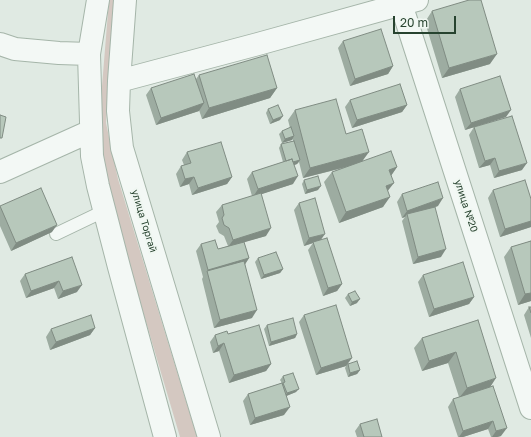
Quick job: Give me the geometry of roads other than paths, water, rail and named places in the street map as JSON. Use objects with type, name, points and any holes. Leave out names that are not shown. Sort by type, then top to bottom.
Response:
[{"type":"street","points":[[98,0],[89,54],[92,156],[104,210],[165,437]]},
{"type":"street","name":"улица Торгай","points":[[125,0],[118,110],[122,148],[209,437]]},
{"type":"street","points":[[119,81],[409,2]]},
{"type":"street","name":"улица №20","points":[[409,2],[531,408]]},
{"type":"street","points":[[0,44],[15,50],[89,54]]},
{"type":"street","points":[[0,172],[91,131]]},
{"type":"lane","points":[[56,234],[104,210]]}]
